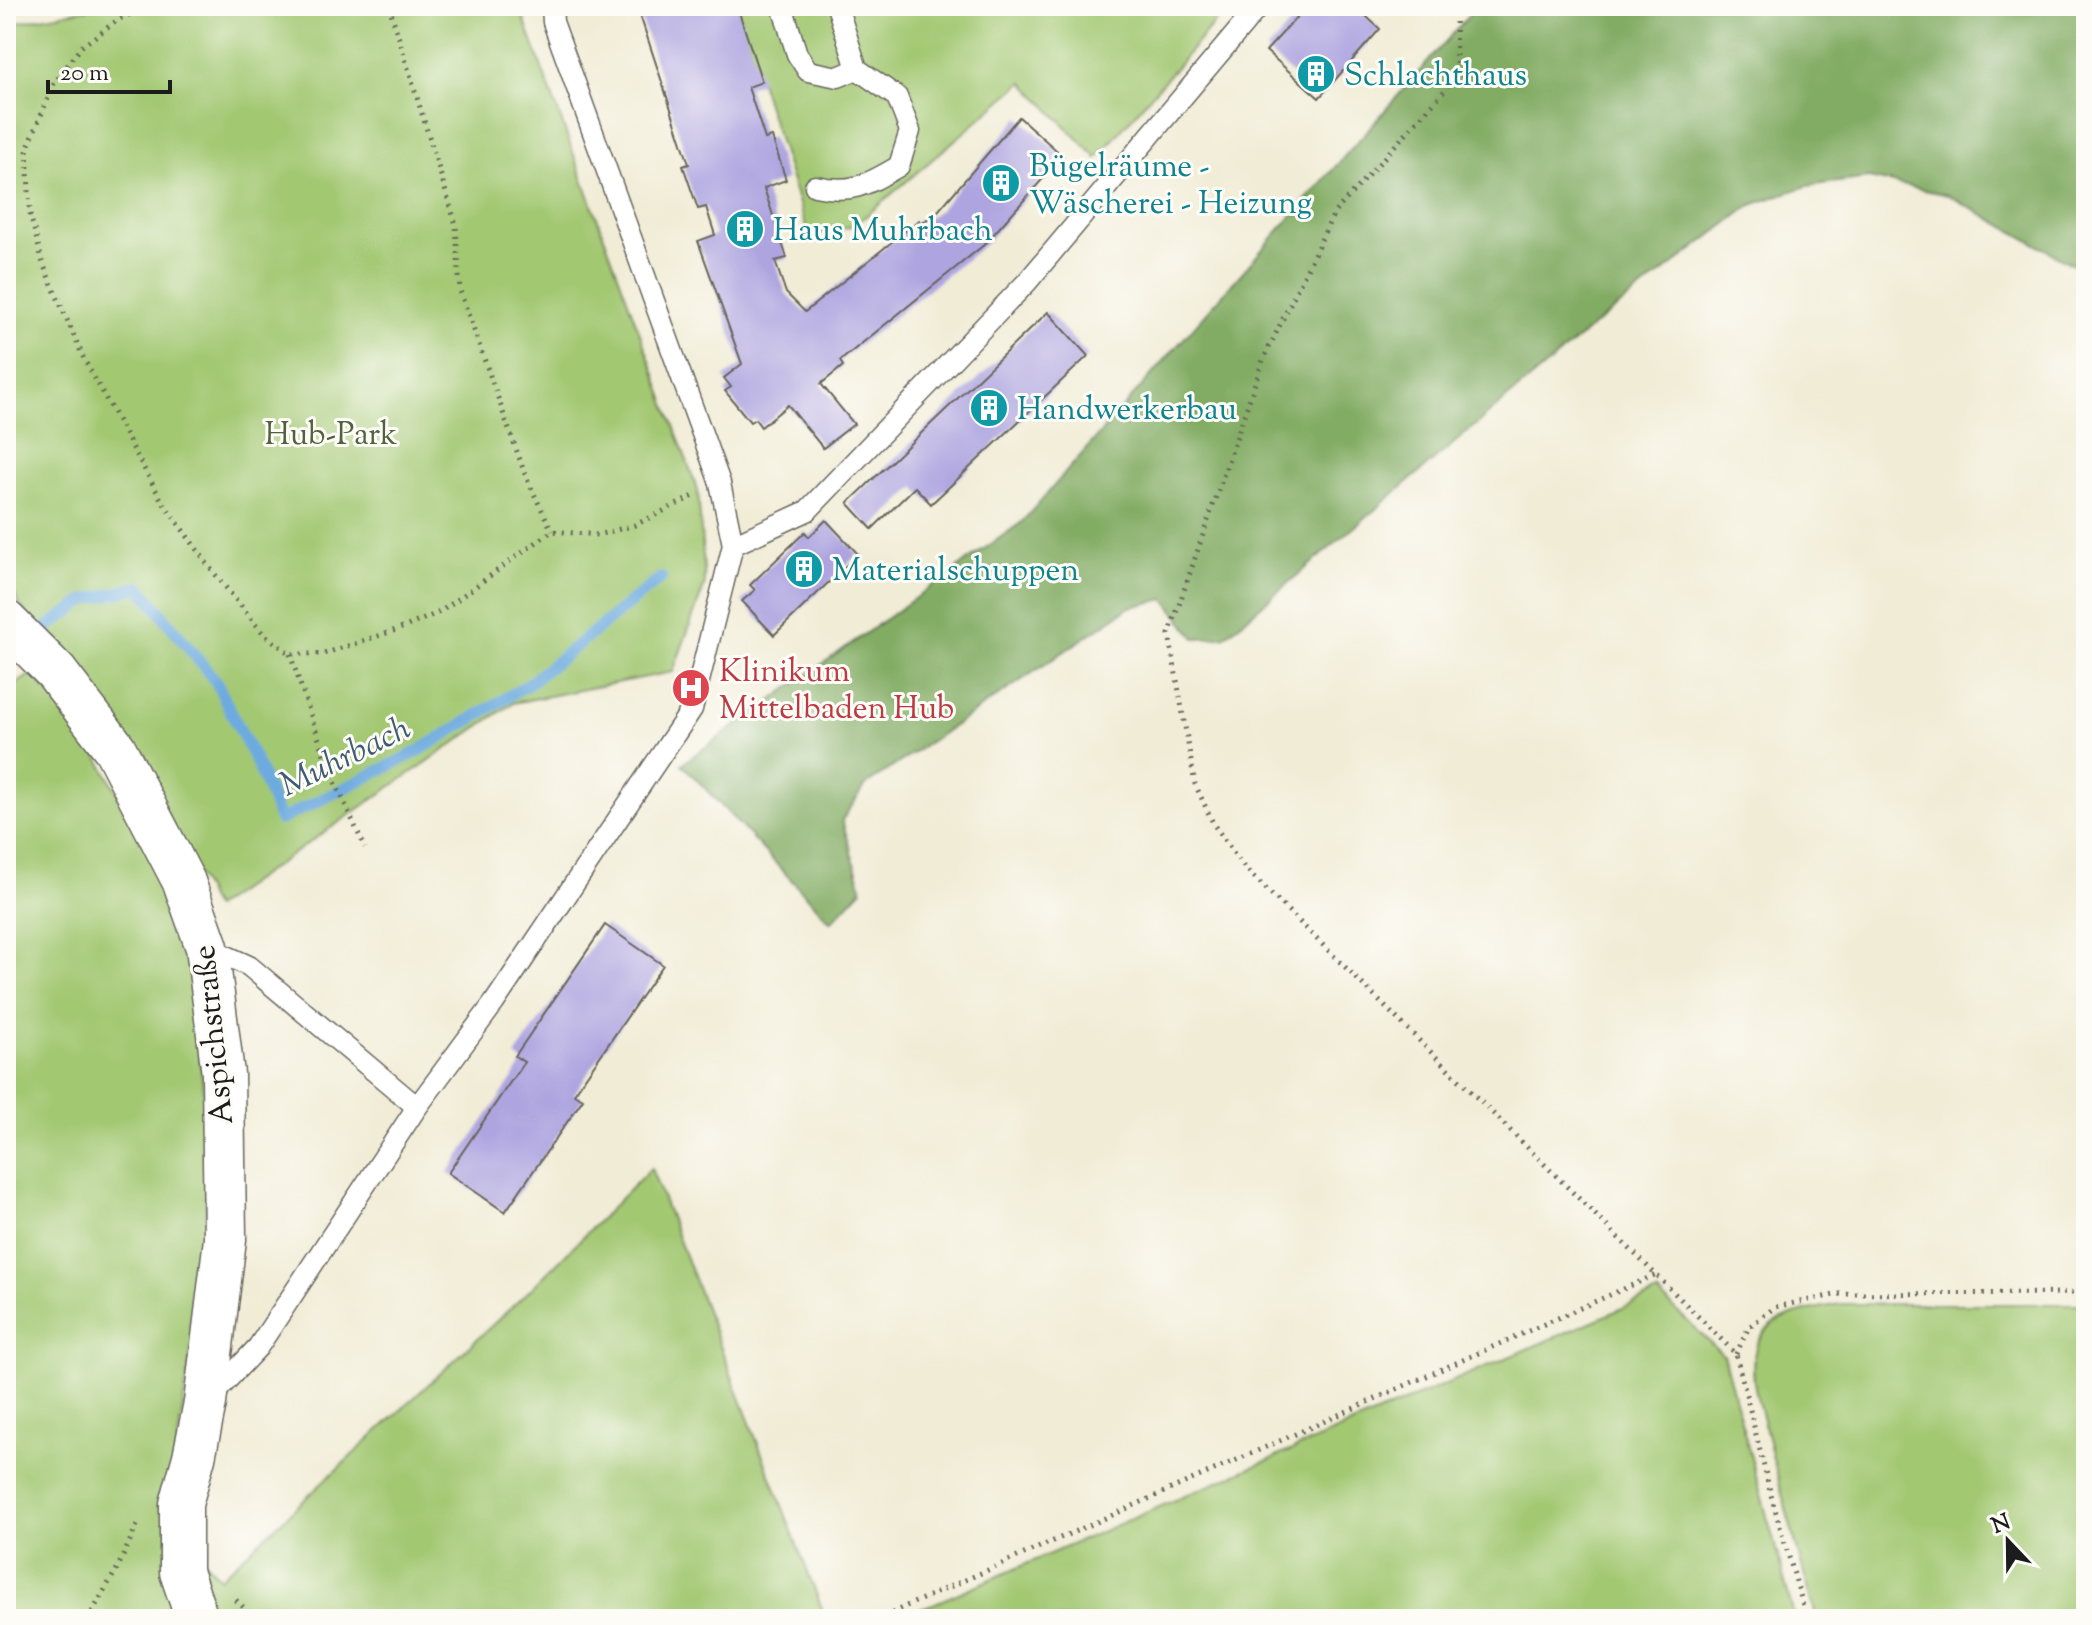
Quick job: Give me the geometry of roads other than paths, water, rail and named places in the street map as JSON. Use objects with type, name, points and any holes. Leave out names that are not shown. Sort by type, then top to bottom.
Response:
[{"type":"street","name":"Aspichstraße","points":[[6,622],[56,672],[115,749],[184,882],[207,947],[223,1074],[225,1239],[205,1403],[181,1504],[181,1572],[197,1619]]},
{"type":"lane","points":[[205,1403],[258,1347],[417,1107],[494,1003],[692,709],[733,545],[720,483],[553,22],[552,6]]},
{"type":"lane","points":[[782,6],[797,54],[808,71],[838,77],[857,69]]},
{"type":"lane","points":[[815,186],[841,191],[870,183],[899,166],[910,131],[897,97],[857,69],[837,6]]},
{"type":"lane","points":[[733,545],[807,511],[1027,282],[1259,6]]},
{"type":"lane","points":[[207,947],[249,966],[417,1107]]},
{"type":"waterway","name":"Muhrbach","points":[[6,656],[86,600],[140,587],[216,682],[259,768],[280,820],[417,752],[527,685],[661,578]]},
{"type":"place","name":"Schlachthaus","points":[[1316,74]]},
{"type":"place","name":"Bügelräume - Wäscherei - Heizung","points":[[1001,183]]},
{"type":"place","name":"Haus Muhrbach","points":[[745,229]]},
{"type":"place","name":"Handwerkerbau","points":[[989,408]]},
{"type":"place","name":"Materialschuppen","points":[[804,569]]},
{"type":"place","name":"Klinikum Mittelbaden Hub","points":[[691,688]]},
{"type":"park label","name":"Hub-Park","points":[[331,433]]}]
